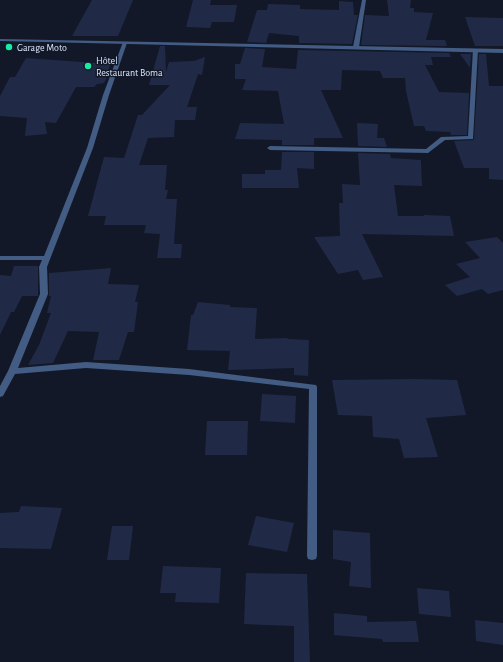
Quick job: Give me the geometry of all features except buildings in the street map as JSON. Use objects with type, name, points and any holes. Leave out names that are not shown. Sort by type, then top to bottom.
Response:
[{"type":"street","points":[[356,47],[364,0]]},
{"type":"street","points":[[0,40],[503,51]]},
{"type":"street","points":[[0,394],[12,371],[44,294],[43,267],[90,148],[106,95],[125,43]]},
{"type":"street","points":[[270,148],[428,151],[443,138],[471,138],[475,50]]},
{"type":"street","points":[[0,258],[46,258]]},
{"type":"street","points":[[12,371],[86,365],[189,372],[313,387],[312,556]]},
{"type":"place","name":"Garage Moto","points":[[9,47]]},
{"type":"place","name":"Hôtel Restaurant Boma","points":[[88,66]]}]
